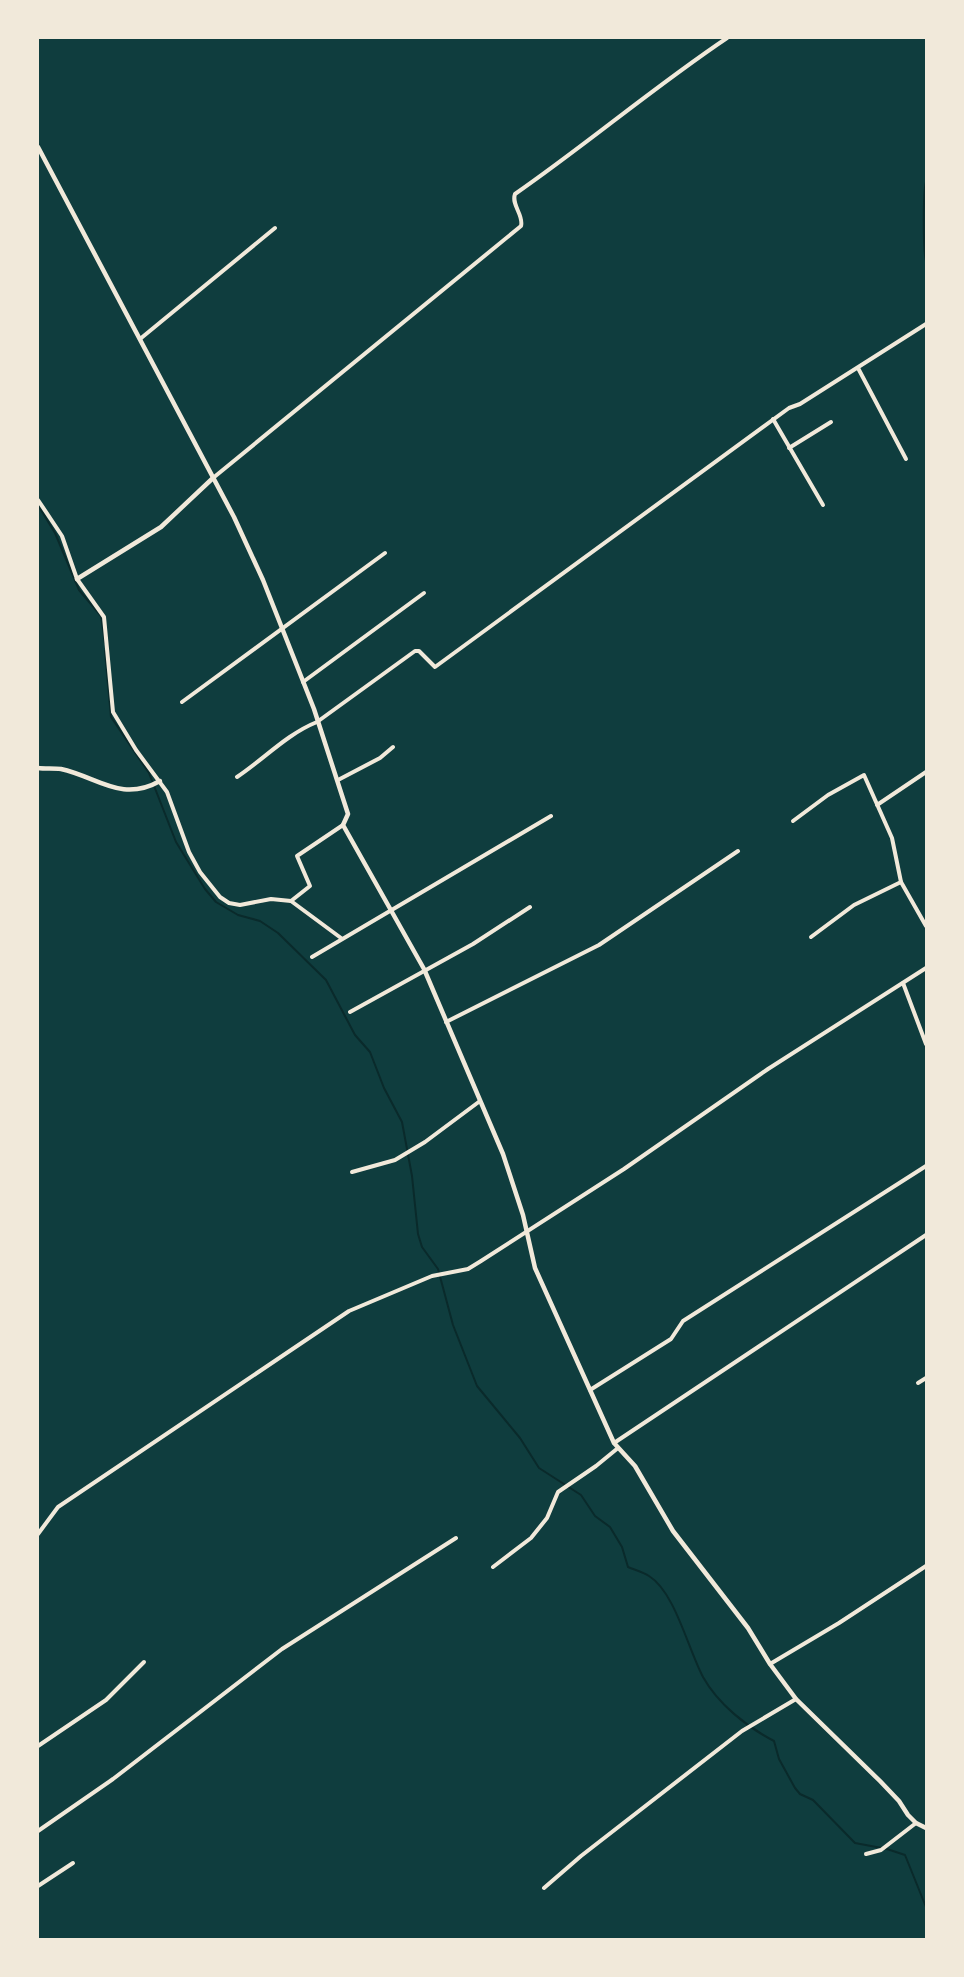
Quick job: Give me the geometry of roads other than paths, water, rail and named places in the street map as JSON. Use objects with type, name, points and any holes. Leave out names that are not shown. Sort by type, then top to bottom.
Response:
[{"type":"street","points":[[77,579],[161,527],[213,478],[522,226],[513,198],[515,194],[558,164],[676,72],[727,38]]},
{"type":"street","points":[[38,147],[140,339],[174,409],[213,478],[263,580],[338,780],[348,814],[343,825],[297,856],[310,886],[291,901]]},
{"type":"street","points":[[140,339],[275,228]]},
{"type":"street","points":[[237,777],[263,760],[301,728],[317,722],[417,650],[435,667],[773,419],[927,324]]},
{"type":"street","points":[[858,368],[906,459]]},
{"type":"street","points":[[773,419],[824,505]]},
{"type":"street","points":[[789,448],[831,422]]},
{"type":"street","points":[[38,500],[62,536],[77,579],[104,617],[113,712],[131,744],[167,792],[189,852],[200,872],[220,897],[229,903],[291,901],[341,938]]},
{"type":"street","points":[[182,702],[385,554]]},
{"type":"street","points":[[303,682],[424,593]]},
{"type":"street","points":[[338,780],[380,758],[393,747]]},
{"type":"street","points":[[38,768],[62,770],[115,789],[145,789],[160,781]]},
{"type":"street","points":[[877,805],[927,772]]},
{"type":"street","points":[[793,821],[828,795],[862,776],[866,777],[892,838],[900,882],[927,926]]},
{"type":"street","points":[[312,957],[341,938],[392,911],[499,844],[551,816]]},
{"type":"street","points":[[343,825],[424,969],[515,1190],[535,1268],[616,1445],[635,1466],[673,1531],[748,1628],[770,1664],[796,1699],[880,1781],[916,1824],[927,1828]]},
{"type":"street","points":[[446,1022],[599,945],[738,851]]},
{"type":"street","points":[[811,937],[854,906],[900,882]]},
{"type":"street","points":[[350,1011],[473,944],[530,906]]},
{"type":"street","points":[[38,1534],[58,1507],[349,1311],[432,1276],[448,1275],[468,1269],[624,1169],[768,1069],[927,968]]},
{"type":"street","points":[[903,983],[927,1044]]},
{"type":"street","points":[[352,1172],[395,1160],[480,1101]]},
{"type":"street","points":[[590,1390],[671,1339],[683,1321],[927,1166]]},
{"type":"street","points":[[493,1567],[540,1527],[547,1518],[558,1492],[596,1466],[616,1445],[927,1235]]},
{"type":"street","points":[[918,1383],[927,1378]]},
{"type":"street","points":[[38,1831],[113,1779],[282,1648],[456,1538]]},
{"type":"street","points":[[770,1664],[840,1623],[927,1566]]},
{"type":"street","points":[[38,1746],[106,1700],[144,1662]]},
{"type":"street","points":[[544,1888],[581,1856],[742,1731],[796,1699]]},
{"type":"street","points":[[866,1854],[881,1850],[916,1824]]},
{"type":"street","points":[[38,1886],[73,1863]]},
{"type":"waterway","points":[[926,182],[924,197],[926,261]]},
{"type":"waterway","points":[[38,505],[55,533],[79,590],[101,616],[105,643]]},
{"type":"waterway","points":[[105,651],[111,717],[149,773],[176,842],[205,889],[216,902],[238,915],[260,921],[278,933],[326,980],[355,1035],[370,1052],[384,1088],[402,1122],[412,1176],[418,1234],[422,1247],[438,1269],[453,1325],[477,1386],[520,1438],[539,1468],[581,1495],[595,1516],[610,1527],[622,1547],[628,1567],[647,1575],[658,1584],[674,1608],[697,1665],[709,1687],[734,1714],[774,1741],[779,1759],[800,1794],[813,1800],[855,1843],[905,1855],[926,1907]]}]
